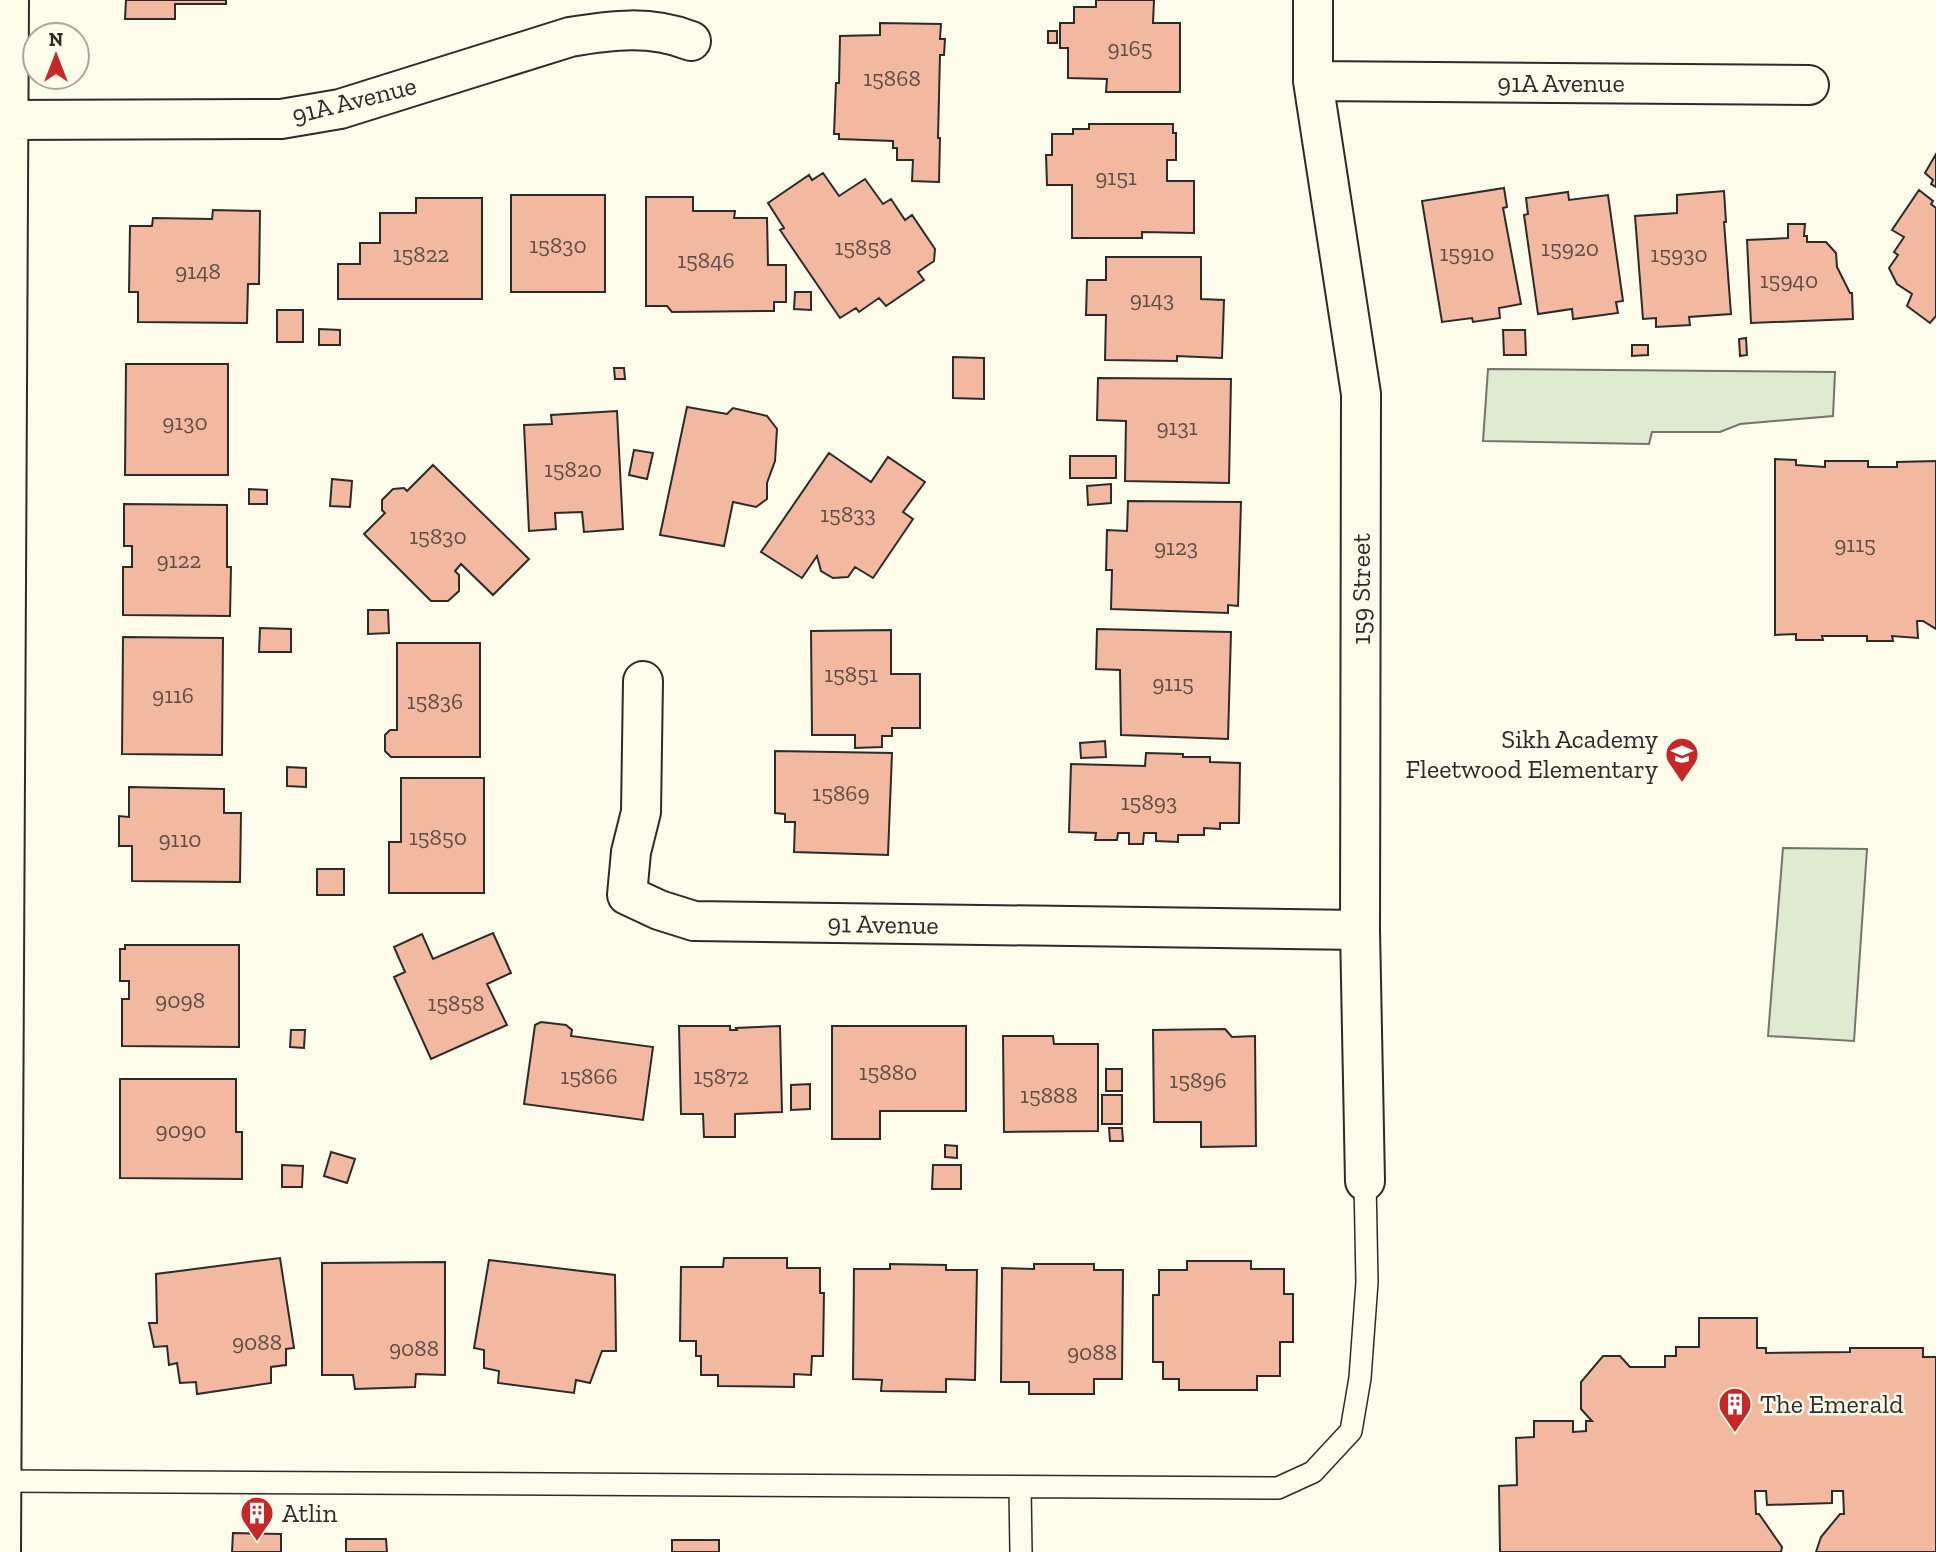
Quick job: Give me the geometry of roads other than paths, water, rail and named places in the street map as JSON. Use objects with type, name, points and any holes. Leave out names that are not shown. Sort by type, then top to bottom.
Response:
[{"type":"street","points":[[1,1552],[6,128],[9,0]]},
{"type":"street","name":"159 Street","points":[[1314,0],[1314,81],[1361,394],[1360,930],[1365,1181]]},
{"type":"street","name":"91A Avenue","points":[[6,128],[281,119],[340,109],[570,37],[638,29],[668,32],[691,41]]},
{"type":"street","name":"91A Avenue","points":[[1314,81],[1810,85]]},
{"type":"street","name":"91 Avenue","points":[[643,681],[641,812],[631,852],[627,895],[659,910],[694,921],[1360,930]]},
{"type":"lane","points":[[1,1481],[1255,1490],[1278,1488],[1313,1472],[1351,1431],[1360,1378],[1367,1282],[1365,1181]]},
{"type":"lane","points":[[1020,1488],[1021,1552]]},
{"type":"place","name":"Sikh Academy Fleetwood Elementary","points":[[1682,784]]},
{"type":"place","name":"The Emerald","points":[[1735,1434]]},
{"type":"place","name":"Atlin","points":[[257,1543]]}]
